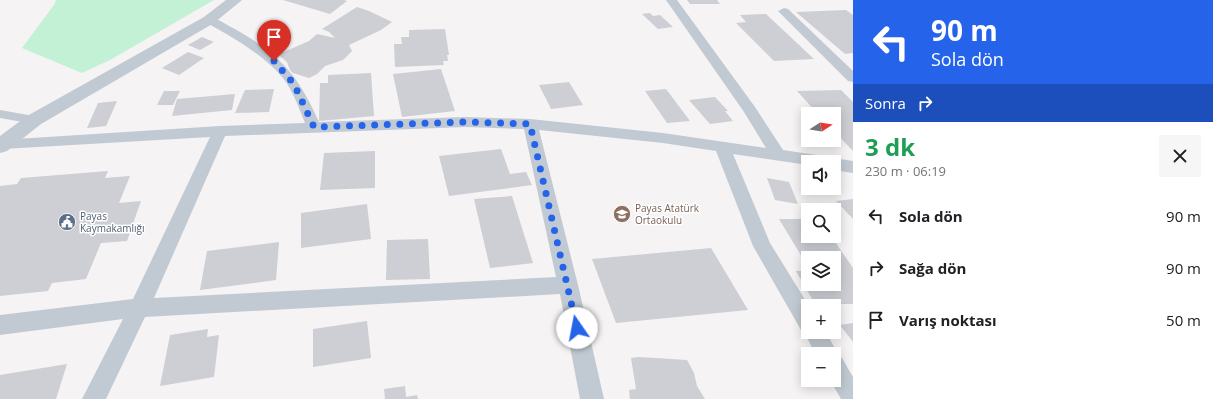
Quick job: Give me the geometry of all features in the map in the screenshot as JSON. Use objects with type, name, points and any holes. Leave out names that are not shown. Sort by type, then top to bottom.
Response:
[{"type":"street","points":[[1,145],[34,120],[209,20],[235,0]]},
{"type":"street","points":[[671,0],[750,110],[778,155]]},
{"type":"street","points":[[784,12],[853,78]]},
{"type":"street","points":[[209,20],[223,27],[274,61],[294,84],[314,127]]},
{"type":"street","points":[[0,114],[34,120]]},
{"type":"street","points":[[1,145],[220,131],[465,122],[530,124],[663,138],[801,159]]},
{"type":"street","points":[[530,124],[568,285],[592,399]]},
{"type":"street","points":[[94,399],[139,308],[220,131]]},
{"type":"street","points":[[722,147],[762,246],[801,311]]},
{"type":"street","points":[[841,165],[853,166]]},
{"type":"street","points":[[0,325],[139,308],[568,285]]},
{"type":"street","points":[[841,378],[853,398]]},
{"type":"green space","points":[[56,0],[214,0],[110,60],[82,73],[22,48],[54,5]]},
{"type":"building","points":[[283,0],[344,0],[347,1],[330,14]]},
{"type":"building","points":[[687,0],[717,0],[720,4],[690,4]]},
{"type":"building","points":[[357,7],[392,22],[381,30],[349,45],[352,51],[343,60],[325,66],[317,74],[309,78],[293,73],[290,70],[287,62],[279,54],[309,41],[317,34],[335,38],[329,32],[322,29]]},
{"type":"building","points":[[846,10],[853,15],[853,53],[845,54],[796,12]]},
{"type":"building","points":[[650,13],[653,16],[660,15],[673,27],[658,29],[642,14]]},
{"type":"building","points":[[766,14],[814,59],[774,61],[736,23],[746,22],[740,15]]},
{"type":"building","points":[[445,29],[449,55],[447,55],[448,61],[443,61],[444,65],[395,67],[394,44],[402,44],[401,37],[409,37],[409,30]]},
{"type":"building","points":[[202,37],[214,42],[200,50],[188,45]]},
{"type":"building","points":[[188,52],[204,58],[179,75],[162,68]]},
{"type":"building","points":[[441,69],[455,111],[402,117],[393,74]]},
{"type":"building","points":[[371,73],[374,116],[319,121],[320,83],[328,83],[328,75]]},
{"type":"building","points":[[569,82],[583,105],[551,109],[539,85]]},
{"type":"building","points":[[274,89],[269,112],[235,113],[245,90]]},
{"type":"building","points":[[666,89],[690,121],[667,123],[645,91]]},
{"type":"building","points":[[841,90],[853,102],[853,151],[841,138],[841,107],[812,107],[797,91]]},
{"type":"building","points":[[164,91],[180,91],[173,105],[157,105]]},
{"type":"building","points":[[235,94],[232,110],[172,116],[177,99]]},
{"type":"building","points":[[715,97],[728,111],[725,111],[733,121],[710,124],[689,100]]},
{"type":"building","points":[[117,101],[106,126],[87,128],[98,103]]},
{"type":"building","points":[[501,149],[510,174],[526,172],[532,185],[449,196],[439,156]]},
{"type":"building","points":[[375,151],[375,188],[320,190],[324,153]]},
{"type":"building","name":"Payas Kaymakamlığı","points":[[108,171],[105,178],[130,176],[119,203],[141,201],[127,241],[101,243],[86,279],[52,283],[48,291],[0,296],[0,186],[17,184],[21,178]]},
{"type":"building","points":[[767,178],[789,182],[798,204],[775,200]]},
{"type":"building","points":[[512,196],[533,263],[490,268],[474,199]]},
{"type":"building","points":[[853,199],[853,219],[841,206],[841,203],[836,201]]},
{"type":"building","points":[[367,204],[371,239],[301,248],[301,213]]},
{"type":"building","points":[[779,219],[801,219],[801,243],[836,243],[853,268],[853,304],[841,304],[841,299],[812,299],[808,291],[841,291],[841,251],[801,251],[801,255]]},
{"type":"building","points":[[428,239],[430,279],[386,280],[387,240]]},
{"type":"building","points":[[279,242],[276,280],[200,290],[207,251]]},
{"type":"building","points":[[711,248],[748,310],[616,323],[592,259]]},
{"type":"building","points":[[796,271],[801,271],[801,280]]},
{"type":"building","points":[[367,321],[371,358],[313,367],[313,329]]},
{"type":"building","points":[[853,323],[853,342],[841,326],[841,325]]},
{"type":"building","points":[[208,329],[207,337],[219,335],[214,377],[160,386],[170,335]]},
{"type":"building","points":[[639,357],[687,360],[694,373],[697,386],[705,399],[630,399],[629,390],[636,389],[631,358]]},
{"type":"building","points":[[67,364],[56,399],[0,399],[0,375]]},
{"type":"building","points":[[405,386],[406,397],[417,395],[418,399],[385,399],[384,389]]},
{"type":"place","name":"Payas Atatürk Ortaokulu","points":[[622,214]]},
{"type":"place","name":"Payas Kaymakamlığı","points":[[67,222]]},
{"type":"route","points":[[274,61],[294,84],[314,127],[465,122],[530,124],[577,328]]}]
